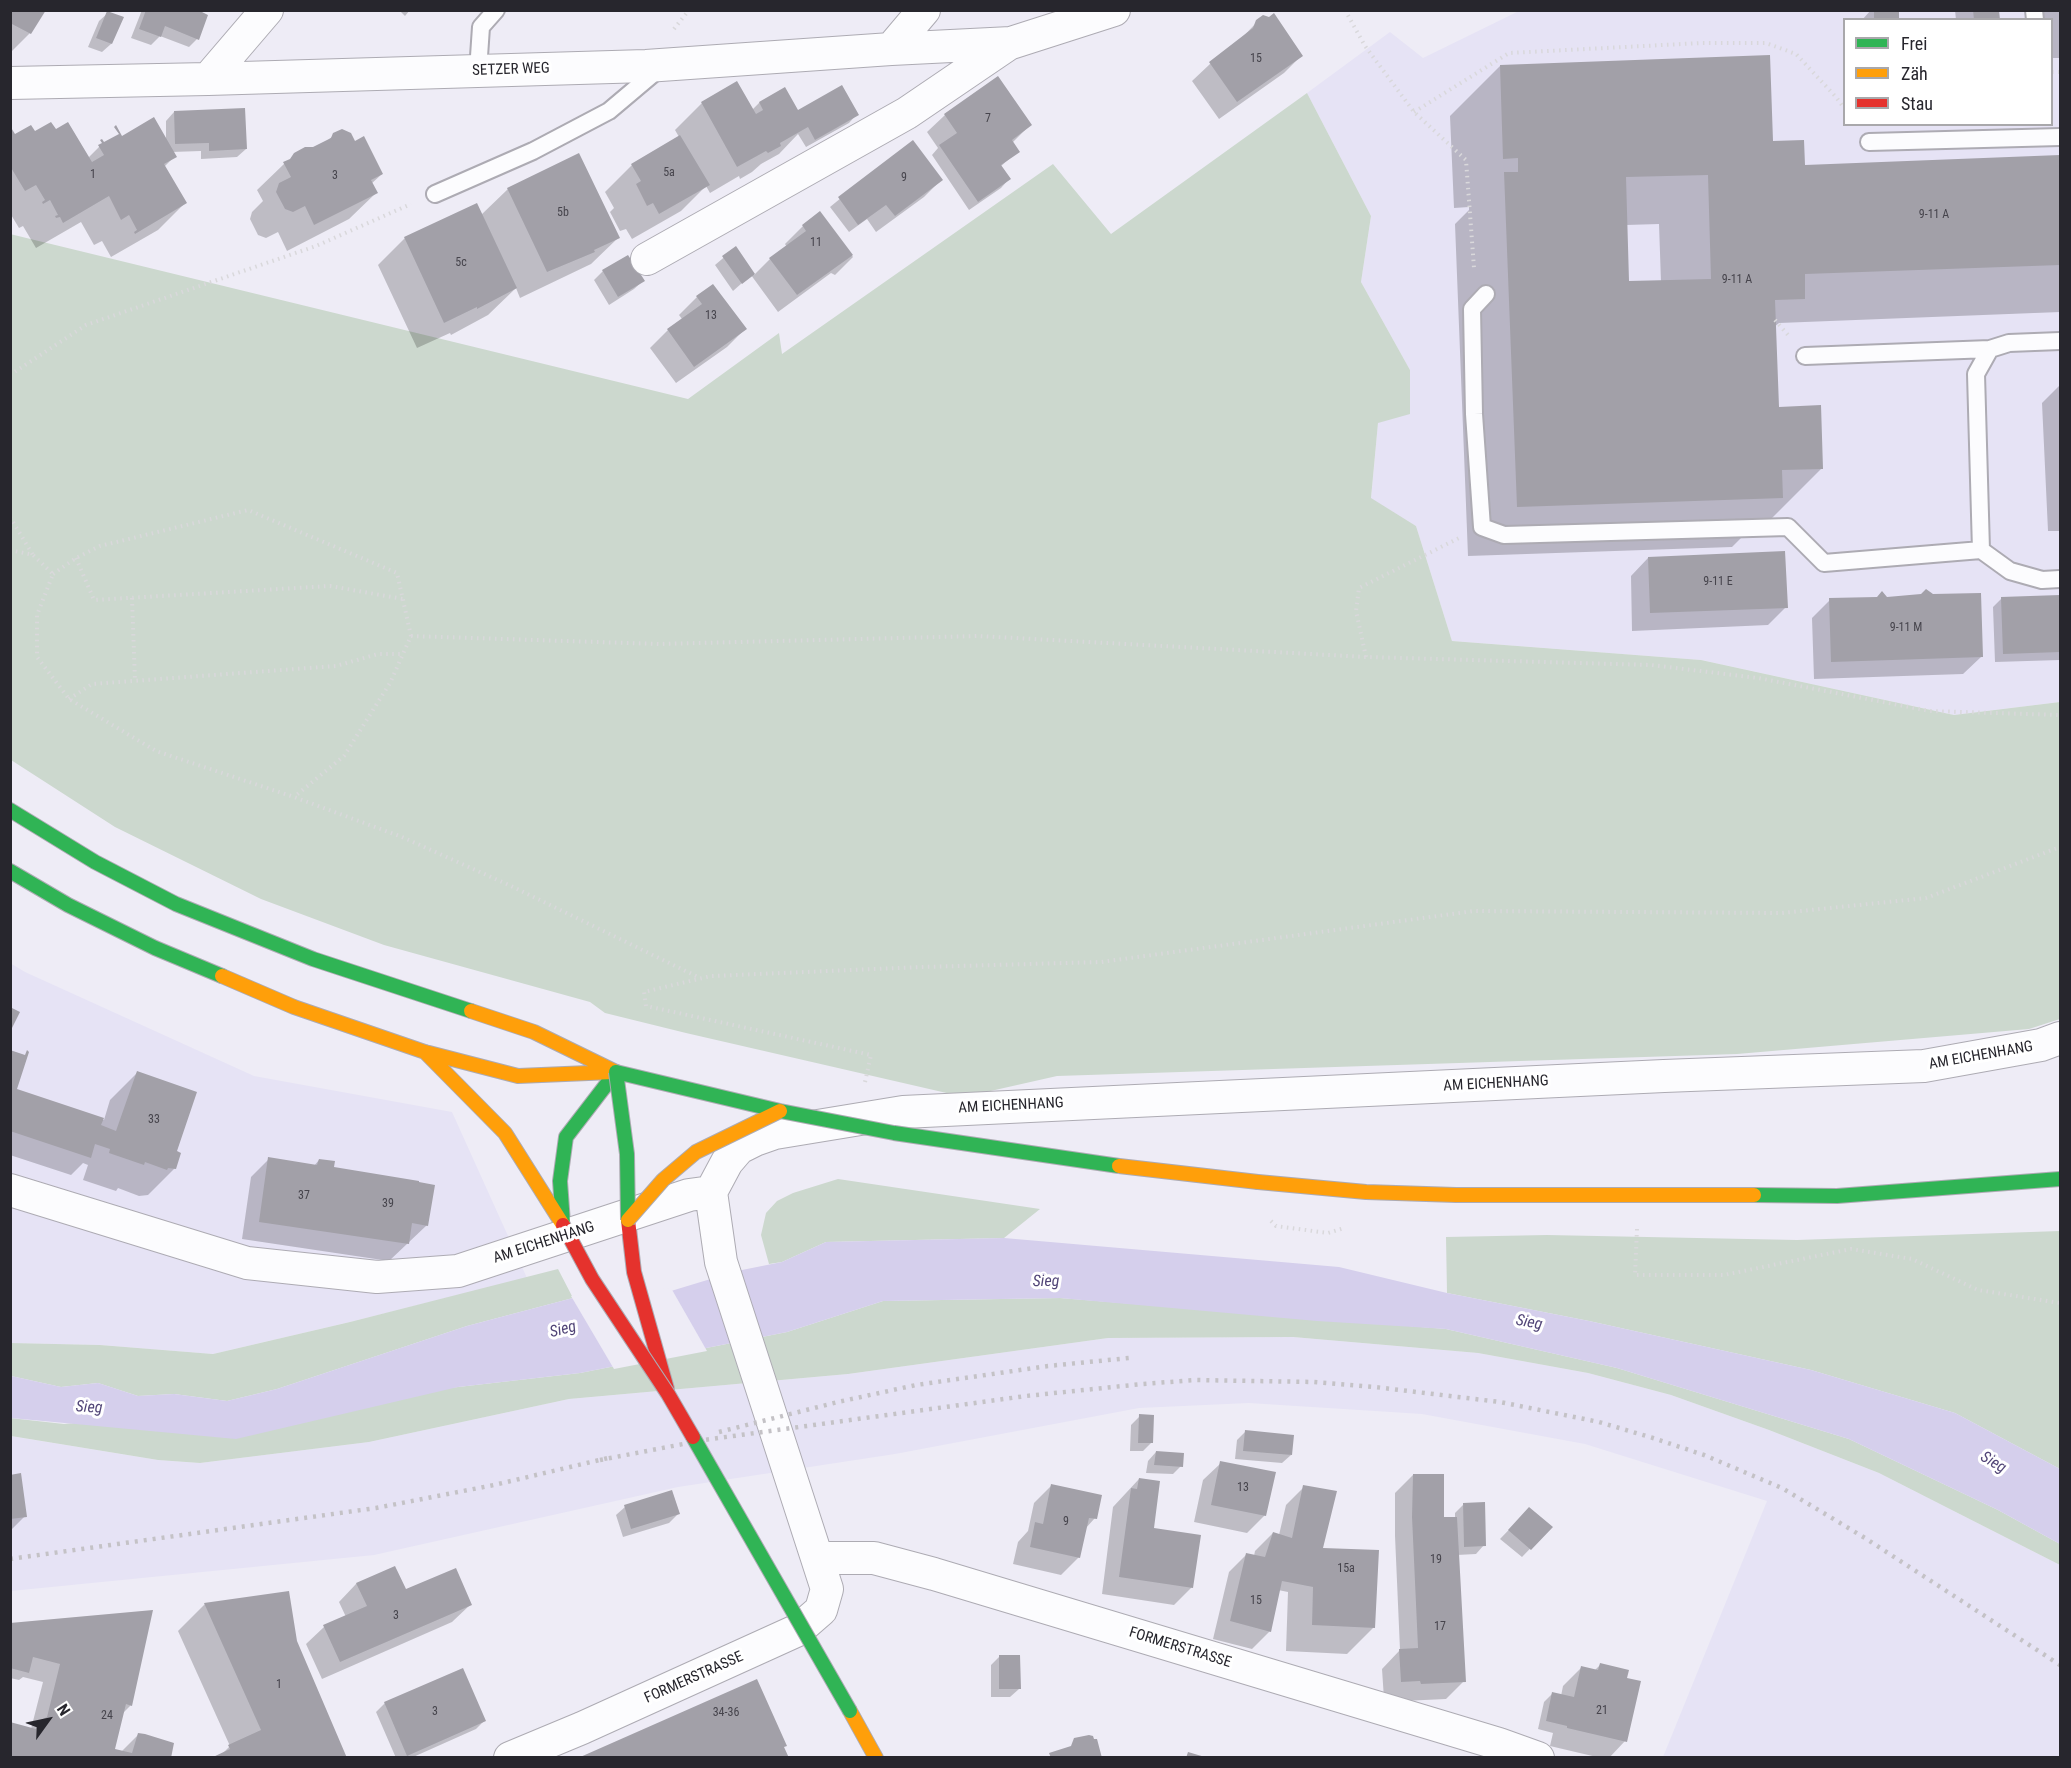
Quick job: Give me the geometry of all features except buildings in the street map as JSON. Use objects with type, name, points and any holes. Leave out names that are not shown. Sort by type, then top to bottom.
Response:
[{"type":"main road","points":[[10,810],[94,862],[176,904],[313,958],[534,1032],[616,1072],[780,1112],[894,1133],[1153,1171],[1366,1192],[1456,1195],[1837,1196],[2061,1179]]},
{"type":"main road","points":[[10,871],[68,905],[155,948],[294,1007],[425,1052],[518,1076],[616,1072]]},
{"type":"main road","points":[[425,1052],[505,1133],[563,1225],[592,1280],[668,1394],[876,1758]]},
{"type":"main road","points":[[616,1072],[627,1154],[628,1220],[634,1272],[668,1394]]},
{"type":"main road","points":[[563,1225],[560,1181],[566,1137],[616,1072]]},
{"type":"main road","points":[[628,1220],[663,1180],[696,1152],[780,1112]]},
{"type":"street","points":[[208,79],[267,10]]},
{"type":"street","points":[[891,49],[924,10]]},
{"type":"street","name":"SETZER WEG","points":[[10,83],[664,65],[1011,43],[1114,10]]},
{"type":"street","name":"SETZER WEG","points":[[646,259],[908,113],[1011,43]]},
{"type":"street","name":"AM EICHENHANG","points":[[10,1190],[247,1263],[377,1277],[458,1271],[688,1195],[711,1192],[727,1162],[740,1148],[754,1140],[775,1133],[903,1112],[1924,1066],[2041,1045],[2061,1038]]},
{"type":"street","name":"FORMERSTRASSE","points":[[514,1757],[798,1630],[821,1610],[827,1589],[721,1262],[711,1192]]},
{"type":"street","name":"FORMERSTRASSE","points":[[818,1558],[874,1558],[934,1574],[1499,1744],[1538,1758]]},
{"type":"lane","points":[[478,71],[481,27],[496,10]]},
{"type":"lane","points":[[435,194],[533,151],[609,111],[664,65]]},
{"type":"lane","points":[[1869,142],[2037,131],[2061,137]]},
{"type":"lane","points":[[1486,294],[1472,309],[1474,414],[1482,527],[1504,535],[1788,527],[1824,563],[1982,550],[2010,571],[2042,580],[2061,579]]},
{"type":"lane","points":[[1805,356],[1990,350],[2009,343],[2061,341]]},
{"type":"lane","points":[[1982,550],[1976,374],[1990,350]]},
{"type":"path","points":[[1345,10],[1365,46],[1414,112],[1466,160],[1474,263]]},
{"type":"path","points":[[1414,112],[1509,53],[1701,43],[1766,43],[1796,54],[1843,106]]},
{"type":"path","points":[[10,375],[86,325],[316,246],[435,194]]},
{"type":"path","points":[[294,797],[344,756],[390,682],[403,654],[411,636],[397,573],[248,510],[100,546],[76,558],[53,574],[36,615],[37,657],[69,699],[156,751],[294,797],[402,837],[511,886],[700,978]]},
{"type":"path","points":[[10,517],[33,555],[53,574]]},
{"type":"path","points":[[1366,657],[1356,611],[1359,588],[1482,527]]},
{"type":"path","points":[[10,550],[33,555]]},
{"type":"path","points":[[76,558],[94,600],[330,586],[403,599]]},
{"type":"path","points":[[132,598],[135,681]]},
{"type":"path","points":[[411,636],[659,644],[978,636],[1366,657],[1651,665],[1758,678],[1930,711],[2061,715]]},
{"type":"path","points":[[69,699],[92,684],[336,666],[378,654],[403,654]]},
{"type":"path","points":[[864,1086],[871,1055],[646,1006],[644,992],[700,978],[923,967],[1101,962],[1474,911],[1793,912],[1926,898],[2061,847]]},
{"type":"path","points":[[1648,1275],[1724,1275],[1851,1249],[1912,1259],[1978,1290],[2061,1303]]},
{"type":"shaded area","points":[[1519,11],[2060,11],[2060,702],[1954,715],[1701,660],[1452,641],[1416,526],[1371,499],[1378,423],[1410,370],[1361,282],[1371,216],[1307,93],[1390,32],[1423,58]]},
{"type":"shaded area","points":[[1307,93],[1371,216],[1361,282],[1410,370],[1410,414],[1378,423],[1371,498],[1416,526],[1452,641],[1701,660],[1954,715],[2060,702],[2060,1019],[2029,1029],[1737,1054],[1057,1076],[964,1097],[605,1013],[590,1002],[384,945],[261,899],[115,827],[11,760],[10,234],[688,399],[779,333],[782,354],[1053,164],[1111,234]]},
{"type":"shaded area","points":[[10,963],[25,972],[254,1076],[452,1112],[527,1278],[213,1354],[100,1345],[11,1343]]},
{"type":"shaded area","points":[[838,1179],[1040,1209],[1004,1238],[826,1242],[782,1262],[769,1264],[761,1235],[766,1213],[777,1201],[793,1193]]},
{"type":"shaded area","points":[[2060,1231],[2060,1469],[1955,1413],[1811,1370],[1589,1321],[1447,1293],[1446,1237],[1547,1235],[1797,1240]]},
{"type":"shaded area","points":[[558,1269],[573,1298],[467,1326],[277,1389],[227,1401],[174,1394],[138,1396],[98,1383],[61,1387],[11,1376],[11,1343],[100,1345],[213,1354]]},
{"type":"shaded area","points":[[1060,1298],[1446,1329],[1617,1368],[1849,1439],[1998,1510],[2060,1544],[2060,1565],[1879,1473],[1671,1395],[1588,1373],[1478,1353],[1293,1337],[1108,1338],[848,1374],[569,1399],[369,1442],[200,1463],[158,1460],[11,1436],[10,1418],[64,1424],[458,1387],[580,1373],[787,1332],[883,1301]]},
{"type":"shaded area","points":[[1293,1337],[1478,1353],[1588,1373],[1671,1395],[1879,1473],[2060,1565],[2060,1757],[1663,1757],[1767,1501],[1585,1444],[1422,1414],[1249,1403],[1139,1408],[895,1454],[678,1487],[374,1555],[11,1591],[10,1436],[158,1460],[200,1463],[369,1442],[569,1399],[848,1374],[1108,1338]]},
{"type":"water","name":"Sieg","points":[[1004,1238],[1339,1267],[1447,1293],[1589,1321],[1811,1370],[1955,1413],[2060,1469],[2060,1544],[1998,1510],[1849,1439],[1617,1368],[1446,1329],[1317,1321],[1060,1298],[883,1301],[787,1332],[580,1373],[458,1387],[236,1439],[11,1418],[11,1376],[61,1387],[98,1383],[138,1396],[174,1394],[227,1401],[277,1389],[467,1326],[573,1298],[671,1291],[737,1271],[782,1262],[826,1242]]},
{"type":"pier","points":[[671,1288],[707,1351],[614,1369],[571,1296]]},
{"type":"railway","points":[[719,1432],[916,1385],[1048,1366],[1129,1358]]},
{"type":"railway","points":[[600,1460],[704,1440],[1026,1396],[1196,1380],[1313,1382],[1500,1402],[1599,1422],[1653,1438],[1704,1455],[1782,1488],[1865,1538],[2060,1665]]},
{"type":"railway","points":[[10,1559],[376,1508],[494,1485],[608,1458]]},
{"type":"traffic: fast","points":[[10,810],[95,862],[176,904],[313,959],[471,1011]]},
{"type":"traffic: fast","points":[[10,871],[68,905],[155,948],[222,976]]},
{"type":"traffic: fast","points":[[563,1223],[560,1181],[566,1137],[616,1072]]},
{"type":"traffic: fast","points":[[616,1072],[780,1111],[894,1133],[1119,1166]]},
{"type":"traffic: fast","points":[[616,1072],[627,1154],[628,1220]]},
{"type":"traffic: fast","points":[[1754,1195],[1837,1196],[2060,1179]]},
{"type":"traffic: fast","points":[[693,1437],[850,1711]]},
{"type":"traffic: slow","points":[[222,976],[294,1007],[425,1052],[518,1076],[612,1072]]},
{"type":"traffic: slow","points":[[471,1011],[534,1032],[616,1072]]},
{"type":"traffic: slow","points":[[425,1052],[505,1133],[563,1225]]},
{"type":"traffic: slow","points":[[628,1220],[663,1180],[696,1152],[780,1111]]},
{"type":"traffic: slow","points":[[1119,1166],[1258,1182]]},
{"type":"traffic: slow","points":[[1258,1182],[1366,1192],[1456,1195],[1754,1195]]},
{"type":"traffic: slow","points":[[850,1711],[876,1758]]},
{"type":"traffic: jam","points":[[628,1220],[634,1272],[667,1389]]},
{"type":"traffic: jam","points":[[563,1225],[592,1279],[668,1394],[693,1437]]}]
